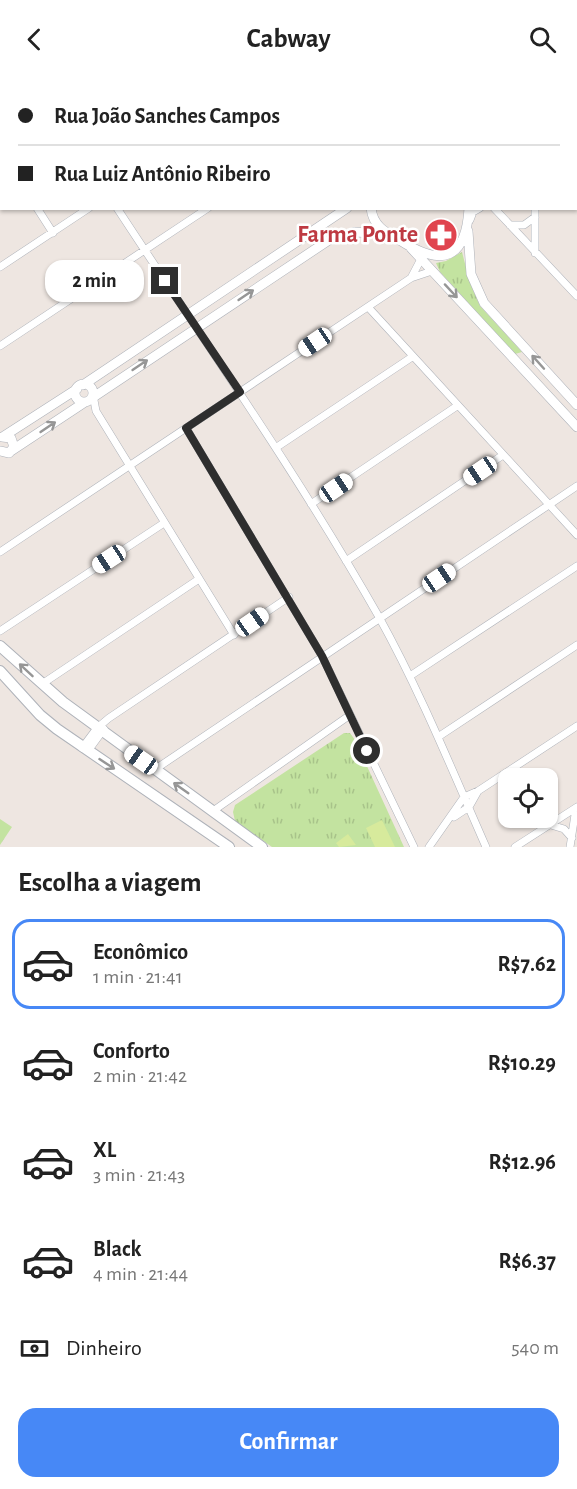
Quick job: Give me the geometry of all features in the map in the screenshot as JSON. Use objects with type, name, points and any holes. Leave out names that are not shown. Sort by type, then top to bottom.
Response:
[{"type":"main road","points":[[0,646],[96,728],[262,847]]},
{"type":"main road","points":[[0,671],[40,715],[85,750],[229,847]]},
{"type":"street","points":[[38,210],[53,233]]},
{"type":"street","points":[[0,267],[87,210]]},
{"type":"street","points":[[118,210],[277,447],[379,618],[410,676],[486,847]]},
{"type":"street","points":[[0,346],[204,210]]},
{"type":"street","points":[[0,459],[14,442],[4,435],[80,387],[344,210]]},
{"type":"street","points":[[372,210],[374,220],[387,234],[426,256],[443,256],[459,246],[468,231],[471,215],[477,210]]},
{"type":"street","points":[[469,210],[471,274],[484,303],[577,407],[573,414],[575,425]]},
{"type":"street","points":[[494,210],[577,296]]},
{"type":"street","points":[[535,210],[535,253]]},
{"type":"street","points":[[510,225],[524,225],[535,217]]},
{"type":"street","points":[[7,452],[337,236],[355,232],[387,234]]},
{"type":"street","points":[[411,248],[575,425]]},
{"type":"street","points":[[411,278],[421,259]]},
{"type":"street","points":[[0,552],[411,278],[432,271]]},
{"type":"street","points":[[368,307],[577,535]]},
{"type":"street","points":[[277,447],[412,357]]},
{"type":"street","points":[[80,387],[90,386],[88,399],[96,411]]},
{"type":"street","points":[[80,387],[76,395],[88,399],[96,411],[234,635]]},
{"type":"street","points":[[311,504],[457,406]]},
{"type":"street","points":[[186,428],[322,656],[414,847]]},
{"type":"street","points":[[346,561],[503,455]]},
{"type":"street","points":[[154,770],[577,486]]},
{"type":"street","points":[[0,631],[164,523]]},
{"type":"street","points":[[410,676],[577,566]]},
{"type":"street","points":[[42,684],[199,579]]},
{"type":"street","points":[[85,750],[96,728],[109,718],[288,597]]},
{"type":"street","points":[[438,737],[577,645]]},
{"type":"street","points":[[213,811],[350,715]]},
{"type":"street","points":[[96,728],[109,718]]},
{"type":"street","points":[[429,847],[451,819],[464,797],[478,791],[577,726]]},
{"type":"street","points":[[460,788],[478,791]]},
{"type":"street","points":[[451,819],[469,807],[478,791]]},
{"type":"street","points":[[558,820],[577,807]]},
{"type":"street","points":[[570,847],[577,807]]},
{"type":"street","points":[[451,819],[473,816]]},
{"type":"street","points":[[558,827],[564,829],[572,838]]},
{"type":"street","points":[[515,847],[546,828]]},
{"type":"green space","points":[[462,252],[470,283],[480,306],[522,352],[515,354],[440,272],[436,263],[446,261]]},
{"type":"green space","points":[[344,733],[350,733],[355,740],[404,847],[272,847],[235,821],[233,812],[235,805]]},
{"type":"green space","points":[[0,819],[12,827],[0,845]]},
{"type":"green space","points":[[382,820],[395,847],[375,847],[366,828]]},
{"type":"green space","points":[[348,834],[356,845],[339,847],[336,843]]},
{"type":"place","name":"Farma Ponte","points":[[441,235]]},
{"type":"route","points":[[165,281],[240,392],[186,428],[322,656],[367,751]]}]
